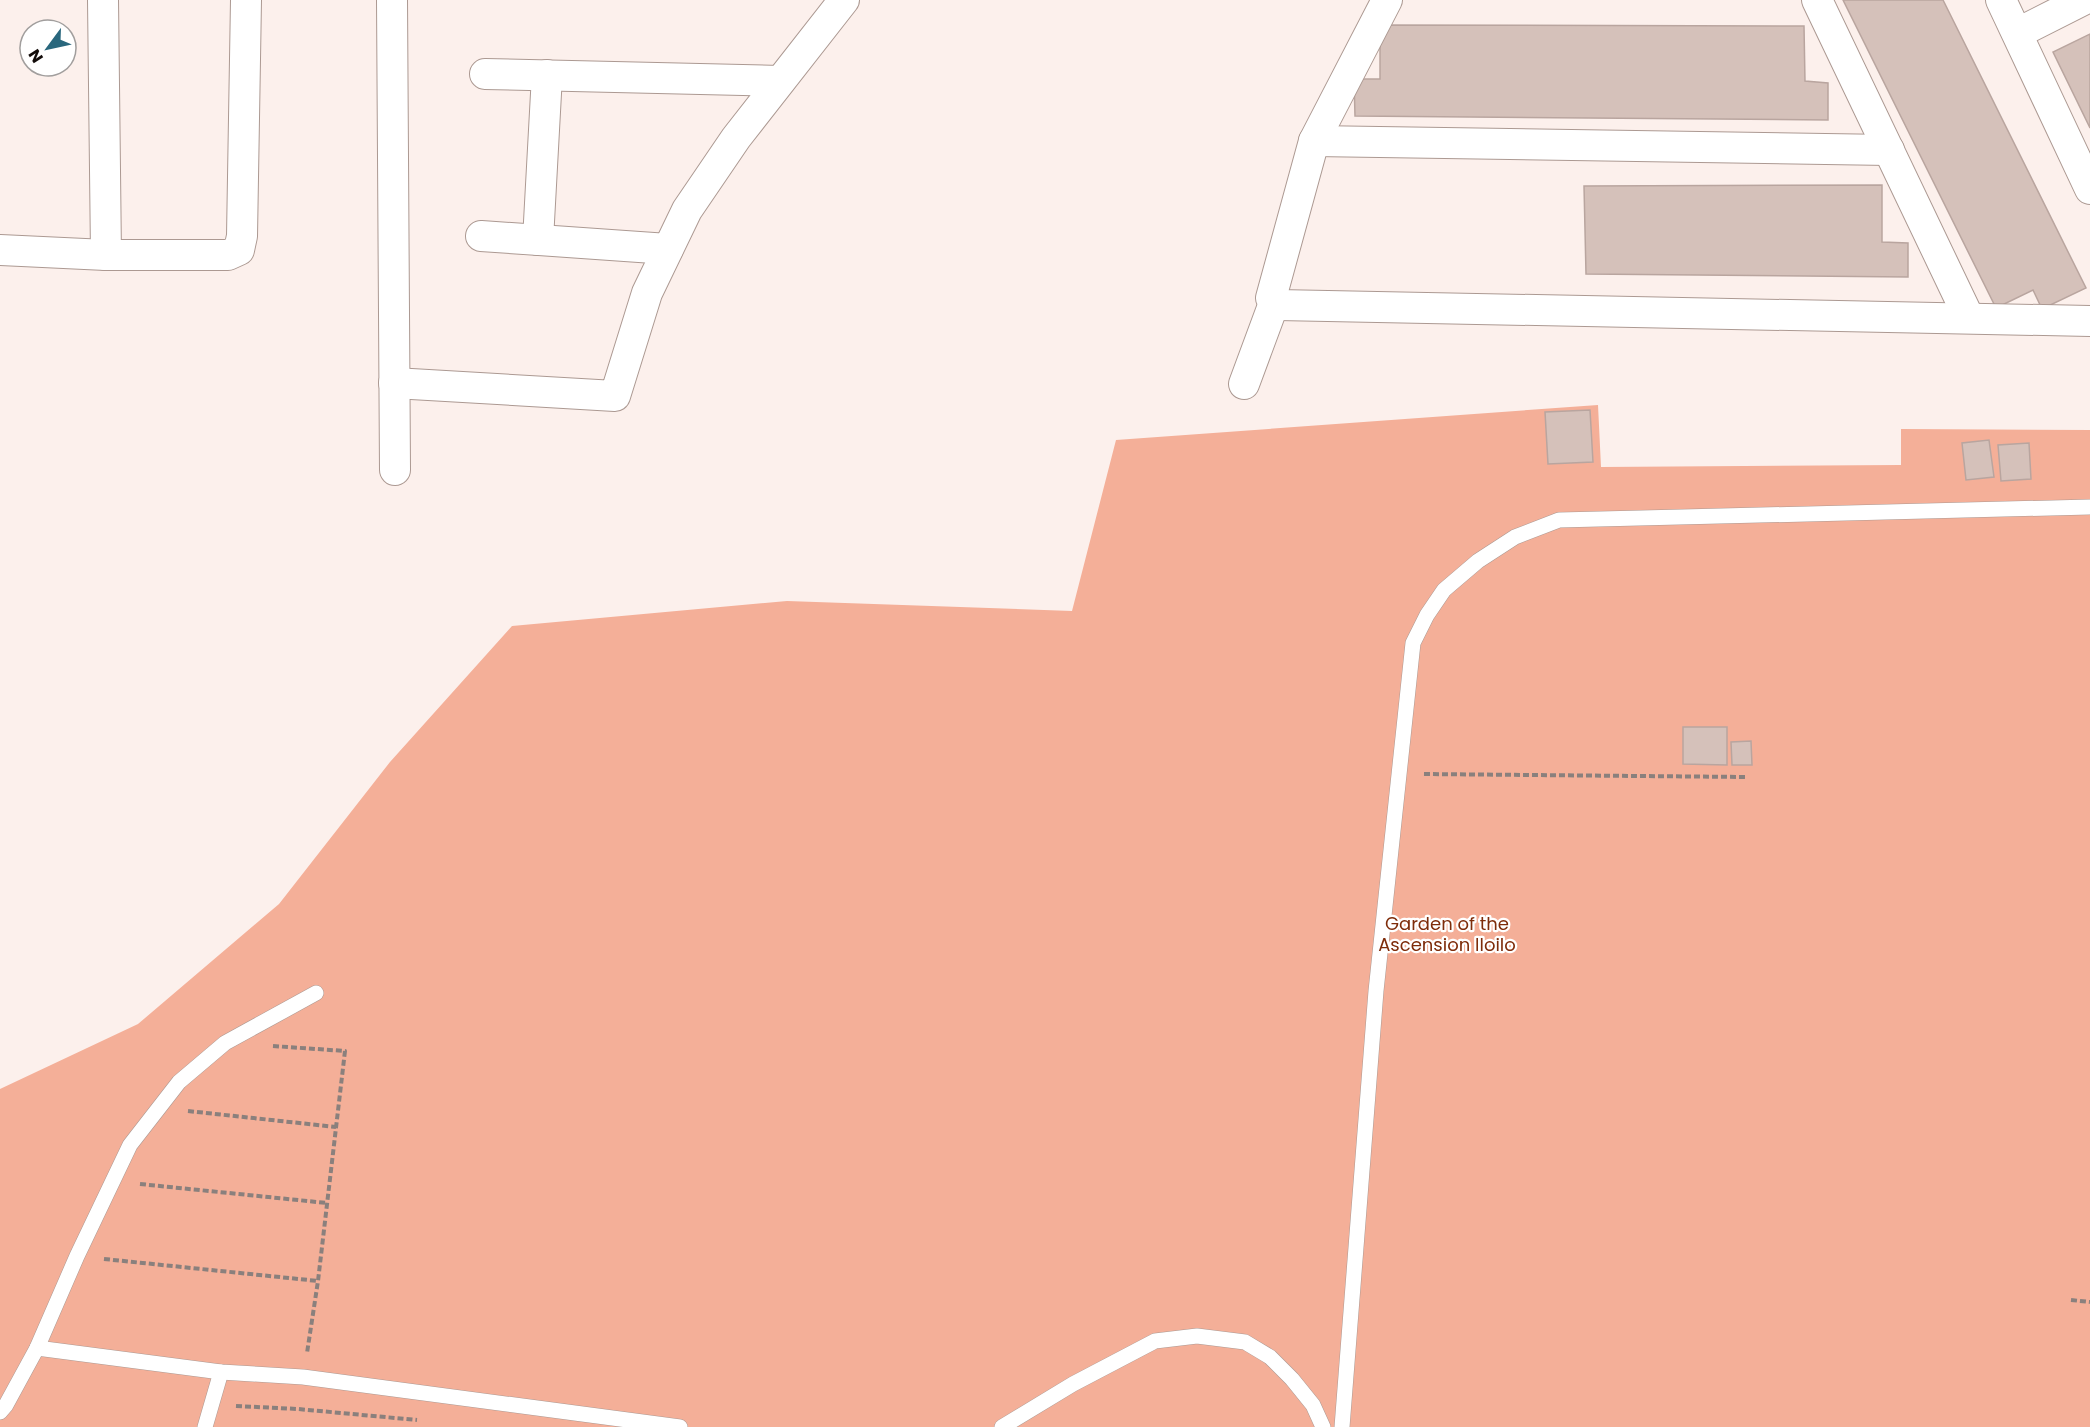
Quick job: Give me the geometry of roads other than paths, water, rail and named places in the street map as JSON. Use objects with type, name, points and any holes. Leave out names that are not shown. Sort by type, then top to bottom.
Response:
[{"type":"street","points":[[103,0],[106,255]]},
{"type":"street","points":[[0,250],[106,255],[228,255],[238,250],[242,236],[246,0]]},
{"type":"street","points":[[392,0],[394,470]]},
{"type":"street","points":[[394,383],[615,396],[647,292],[687,210],[736,138],[844,0]]},
{"type":"street","points":[[1386,0],[1314,141],[1271,298],[1278,305],[2090,321]]},
{"type":"street","points":[[1817,0],[1969,318]]},
{"type":"street","points":[[2001,0],[2090,189]]},
{"type":"street","points":[[2018,33],[2083,0]]},
{"type":"street","points":[[485,74],[780,81]]},
{"type":"street","points":[[538,240],[547,75]]},
{"type":"street","points":[[1314,141],[1889,150]]},
{"type":"street","points":[[481,236],[668,249]]},
{"type":"street","points":[[1244,384],[1274,303]]},
{"type":"lane","points":[[1342,1427],[1376,991],[1413,643],[1427,615],[1444,590],[1478,561],[1515,537],[1559,520],[2090,507]]},
{"type":"lane","points":[[0,1412],[37,1348],[77,1256],[130,1145],[179,1082],[225,1043],[316,993]]},
{"type":"lane","points":[[1002,1427],[1073,1384],[1155,1341],[1197,1336],[1245,1341],[1270,1357],[1313,1405],[1323,1427]]},
{"type":"lane","points":[[37,1348],[221,1372],[303,1377],[680,1427]]},
{"type":"lane","points":[[205,1427],[221,1372]]},
{"type":"park label","name":"Garden of the Ascension Iloilo","points":[[1447,934]]}]
